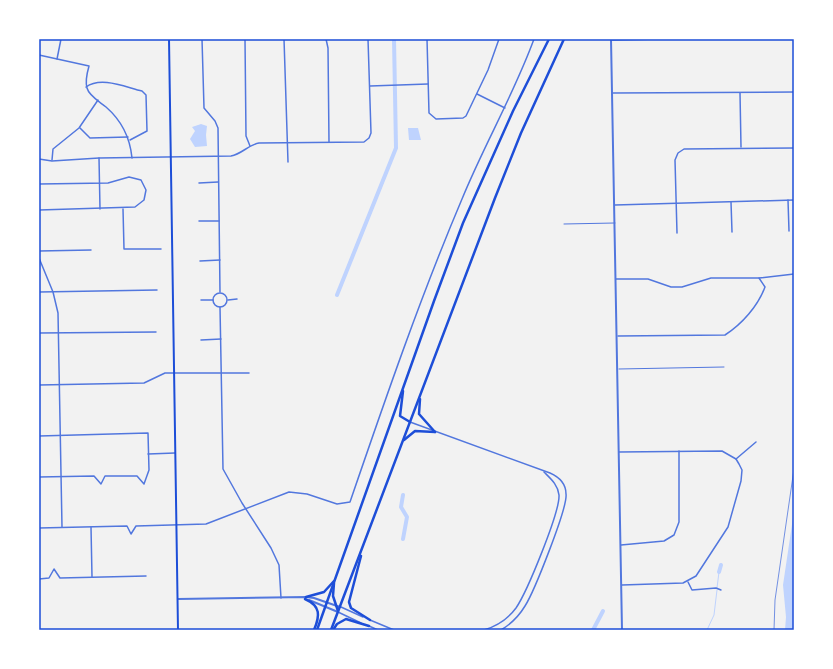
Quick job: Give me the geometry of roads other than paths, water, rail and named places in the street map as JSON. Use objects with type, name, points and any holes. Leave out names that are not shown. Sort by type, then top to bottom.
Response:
[{"type":"highway","points":[[316,630],[434,301],[477,189],[513,111],[549,39]]},
{"type":"highway","points":[[332,630],[505,172],[564,39]]},
{"type":"highway","points":[[405,382],[400,414],[402,418],[410,422]]},
{"type":"highway","points":[[421,394],[419,414],[436,432]]},
{"type":"highway","points":[[403,441],[416,431],[436,432]]},
{"type":"highway","points":[[368,534],[348,600],[351,608],[370,620]]},
{"type":"highway","points":[[306,598],[324,592],[334,580]]},
{"type":"highway","points":[[334,580],[333,596],[338,612]]},
{"type":"highway","points":[[306,598],[313,603],[318,610],[319,618],[316,630]]},
{"type":"highway","points":[[332,630],[337,624],[346,620],[369,626]]},
{"type":"main road","points":[[169,39],[178,630]]},
{"type":"street","points":[[56,59],[61,39]]},
{"type":"street","points":[[202,39],[204,108],[215,121],[218,128],[220,292]]},
{"type":"street","points":[[245,39],[246,136],[250,146]]},
{"type":"street","points":[[284,39],[288,162]]},
{"type":"street","points":[[326,39],[328,48],[329,142]]},
{"type":"street","points":[[39,159],[52,160],[218,156],[238,154],[250,146],[259,143],[364,142],[369,138],[371,133],[368,39]]},
{"type":"street","points":[[427,39],[428,113],[436,119],[463,118],[466,116],[488,70],[499,39]]},
{"type":"street","points":[[39,528],[127,526],[131,534],[136,526],[206,524],[290,492],[307,494],[337,504],[350,502],[443,246],[463,197],[505,108],[534,39]]},
{"type":"street","points":[[622,630],[616,223],[611,40],[661,39]]},
{"type":"street","points":[[39,55],[89,66],[86,87],[91,95],[114,115],[128,137],[132,158]]},
{"type":"street","points":[[86,87],[93,82],[101,82],[142,91],[146,94],[146,131],[129,140]]},
{"type":"street","points":[[369,86],[428,84]]},
{"type":"street","points":[[613,93],[794,92]]},
{"type":"street","points":[[740,93],[741,147]]},
{"type":"street","points":[[477,94],[505,108]]},
{"type":"street","points":[[52,160],[53,149],[79,128],[98,100]]},
{"type":"street","points":[[79,128],[90,138],[128,137]]},
{"type":"street","points":[[677,233],[675,160],[678,153],[684,149],[741,147],[794,148]]},
{"type":"street","points":[[99,158],[100,209]]},
{"type":"street","points":[[39,184],[100,184],[112,183],[124,177],[134,177],[141,180],[146,190],[146,196],[141,204],[135,208],[39,210]]},
{"type":"street","points":[[199,183],[218,182]]},
{"type":"street","points":[[788,200],[789,231]]},
{"type":"street","points":[[615,205],[677,202],[794,200]]},
{"type":"street","points":[[731,202],[732,232]]},
{"type":"street","points":[[123,209],[124,249],[161,249]]},
{"type":"street","points":[[199,221],[219,221]]},
{"type":"street","points":[[39,251],[91,250]]},
{"type":"street","points":[[39,258],[53,292],[58,313],[62,527]]},
{"type":"street","points":[[200,261],[220,260]]},
{"type":"street","points":[[616,279],[648,279],[672,287],[682,287],[711,278],[759,278],[794,274]]},
{"type":"street","points":[[618,336],[725,335],[738,326],[762,295],[765,287],[759,278]]},
{"type":"street","points":[[39,292],[157,290]]},
{"type":"street","points":[[220,292],[226,294],[228,300],[226,305],[220,307],[215,305],[213,300],[215,294],[220,292]]},
{"type":"street","points":[[228,300],[237,299]]},
{"type":"street","points":[[201,300],[213,300]]},
{"type":"street","points":[[220,307],[223,470],[279,565],[281,598]]},
{"type":"street","points":[[39,333],[156,332]]},
{"type":"street","points":[[201,340],[221,339]]},
{"type":"street","points":[[39,385],[144,383],[150,381],[158,375],[174,373],[249,373]]},
{"type":"street","points":[[410,422],[553,475],[563,484],[566,493],[565,506],[532,592],[525,606],[512,623],[501,630]]},
{"type":"street","points":[[39,436],[148,433],[149,470],[144,484],[137,476],[104,476],[101,484],[94,476],[39,477]]},
{"type":"street","points":[[736,459],[756,442]]},
{"type":"street","points":[[621,545],[664,541],[674,535],[679,522],[678,451]]},
{"type":"street","points":[[619,452],[722,451],[736,459],[742,470],[741,481],[728,527],[696,576],[688,582],[622,585]]},
{"type":"street","points":[[148,454],[175,453]]},
{"type":"street","points":[[484,630],[500,624],[515,609],[526,590],[545,542],[559,502],[559,493],[556,485],[544,472]]},
{"type":"street","points":[[91,527],[92,577]]},
{"type":"street","points":[[39,579],[49,578],[54,569],[60,578],[146,576]]},
{"type":"street","points":[[688,582],[692,590],[716,588],[722,590]]},
{"type":"street","points":[[306,598],[378,630]]},
{"type":"street","points":[[178,599],[306,598],[336,605],[394,630]]},
{"type":"lane","points":[[564,224],[616,223]]},
{"type":"lane","points":[[618,369],[724,367]]},
{"type":"water","points":[[201,124],[207,126],[207,146],[195,147],[190,139],[195,131],[192,127]]},
{"type":"water","points":[[408,128],[418,128],[421,140],[409,140]]},
{"type":"water","points":[[794,511],[794,630],[785,630],[786,617],[783,585]]},
{"type":"waterway","points":[[337,295],[396,148],[394,39]]},
{"type":"waterway","points":[[403,495],[401,507],[407,517],[403,539]]},
{"type":"waterway","points":[[719,572],[721,565]]},
{"type":"waterway","points":[[717,588],[719,572]]},
{"type":"waterway","points":[[707,630],[714,615],[717,590]]},
{"type":"waterway","points":[[593,630],[603,611]]},
{"type":"railway","points":[[774,630],[775,600],[794,469]]}]
